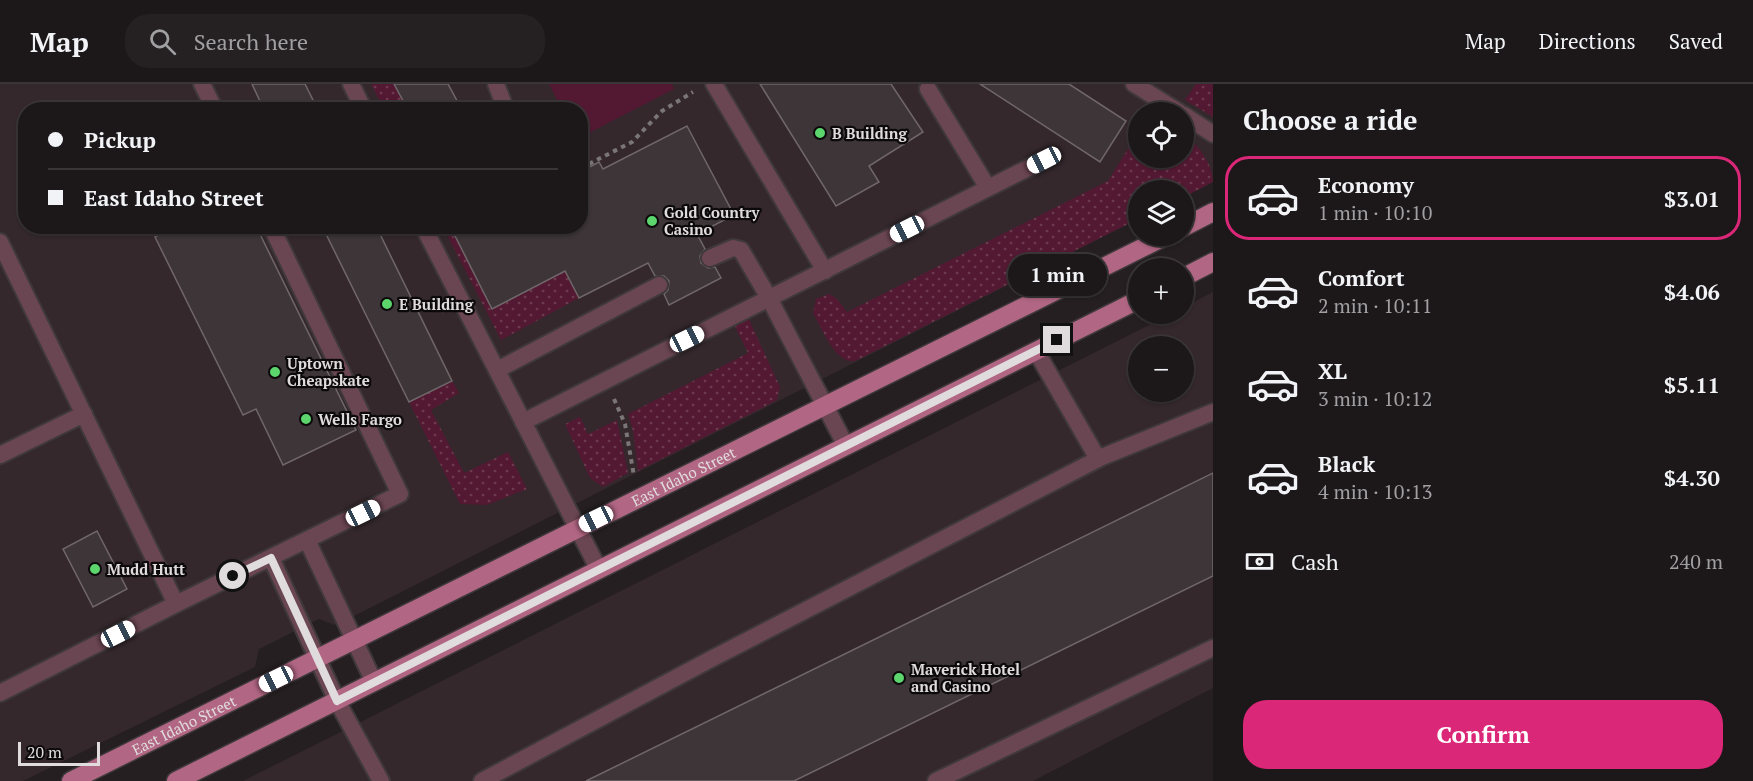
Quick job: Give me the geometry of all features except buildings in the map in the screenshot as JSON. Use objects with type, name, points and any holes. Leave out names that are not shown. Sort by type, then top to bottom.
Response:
[{"type":"main road","points":[[1194,222],[1213,212]]},
{"type":"main road","name":"East Idaho Street","points":[[71,781],[1146,246]]},
{"type":"main road","points":[[1194,272],[1213,262]]},
{"type":"main road","points":[[176,781],[1128,305]]},
{"type":"lane","points":[[202,84],[211,102]]},
{"type":"lane","points":[[351,84],[360,102]]},
{"type":"lane","points":[[496,84],[503,102]]},
{"type":"lane","points":[[714,84],[825,271]]},
{"type":"lane","points":[[1134,84],[1163,102]]},
{"type":"lane","points":[[928,89],[988,188]]},
{"type":"lane","points":[[1194,122],[1213,134]]},
{"type":"lane","points":[[523,422],[1044,160]]},
{"type":"lane","points":[[0,693],[400,494],[275,234]]},
{"type":"lane","points":[[427,234],[598,570]]},
{"type":"lane","points":[[0,242],[176,604]]},
{"type":"lane","points":[[710,258],[733,248],[741,250],[769,298],[846,446]]},
{"type":"lane","points":[[497,370],[659,285]]},
{"type":"lane","points":[[1036,351],[1098,459]]},
{"type":"lane","points":[[482,781],[713,658],[1098,459],[1213,412]]},
{"type":"lane","points":[[0,454],[84,414]]},
{"type":"lane","points":[[307,540],[374,682]]},
{"type":"lane","points":[[271,558],[337,701],[381,781]]},
{"type":"lane","points":[[936,781],[1213,648]]},
{"type":"path","points":[[588,164],[632,142],[662,111],[698,89]]},
{"type":"path","points":[[606,380],[625,424],[634,476]]},
{"type":"shaded area","points":[[0,84],[1213,84],[1213,182],[1194,192],[1194,180],[1128,180],[1128,224],[356,615],[334,625],[319,619],[259,649],[255,667],[23,781],[0,781]]},
{"type":"shaded area","points":[[371,84],[394,84],[404,102],[380,102]]},
{"type":"shaded area","points":[[549,84],[672,84],[674,89],[588,133],[588,102],[558,102]]},
{"type":"shaded area","points":[[1196,84],[1213,84],[1213,117],[1194,105],[1194,102],[1185,100]]},
{"type":"shaded area","points":[[1194,143],[1207,161],[1213,182],[1194,192],[1194,180],[1128,180],[1128,224],[855,361],[841,357],[835,351],[813,313],[816,299],[829,294],[837,299],[847,312],[1108,181],[1128,149],[1128,168],[1194,168]]},
{"type":"shaded area","points":[[447,234],[454,234],[492,308],[565,271],[579,298],[501,340]]},
{"type":"shaded area","points":[[1213,292],[1213,688],[1033,781],[243,781],[1151,324],[1194,324],[1194,302]]},
{"type":"shaded area","points":[[746,313],[780,387],[777,400],[638,471],[633,431],[628,414],[748,353],[732,320]]},
{"type":"shaded area","points":[[452,381],[459,393],[431,410],[464,473],[508,452],[527,489],[487,505],[460,504],[409,402]]},
{"type":"shaded area","points":[[580,417],[588,434],[617,420],[628,473],[603,487],[590,478],[565,424]]},
{"type":"place","name":"B Building","points":[[820,133]]},
{"type":"place","name":"Gold Country Casino","points":[[652,221]]},
{"type":"place","name":"E Building","points":[[387,304]]},
{"type":"place","name":"Uptown Cheapskate","points":[[275,372]]},
{"type":"place","name":"Wells Fargo","points":[[306,419]]},
{"type":"place","name":"Mudd Hutt","points":[[95,569]]},
{"type":"place","name":"Maverick Hotel and Casino","points":[[899,678]]},
{"type":"route","points":[[233,576],[271,558],[337,701],[1057,340]]}]
